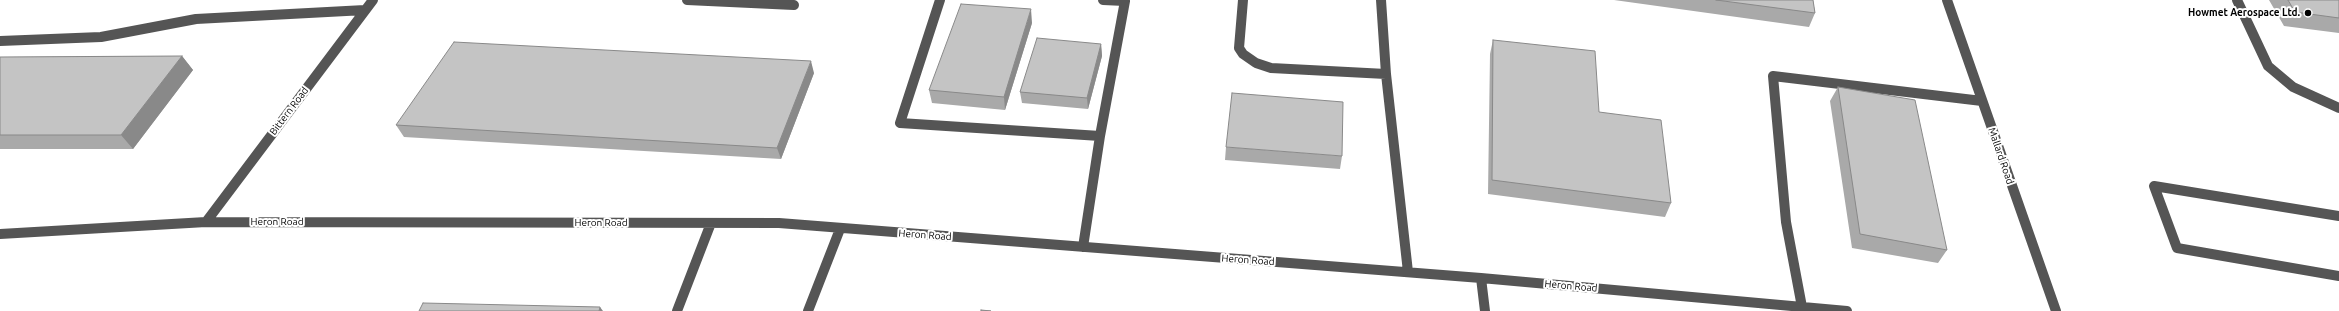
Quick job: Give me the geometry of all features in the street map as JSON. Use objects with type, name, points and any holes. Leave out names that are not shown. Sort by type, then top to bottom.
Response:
[{"type":"street","name":"Bittern Road","points":[[206,222],[373,0]]},
{"type":"street","points":[[687,0],[794,5]]},
{"type":"street","points":[[940,0],[900,123],[1100,136]]},
{"type":"street","points":[[1083,247],[1100,136],[1125,1],[1103,0]]},
{"type":"street","points":[[1243,0],[1239,48],[1243,54],[1256,63],[1271,68],[1386,74]]},
{"type":"street","points":[[1381,0],[1386,74],[1408,272]]},
{"type":"street","name":"Mallard Road","points":[[1947,0],[2056,311]]},
{"type":"street","points":[[2237,0],[2268,66],[2293,87],[2339,107]]},
{"type":"street","points":[[0,41],[101,37],[196,19],[364,10]]},
{"type":"street","points":[[1802,307],[1786,222],[1773,76],[1982,101]]},
{"type":"street","points":[[2339,216],[2154,186],[2177,248],[2339,276]]},
{"type":"street","name":"Heron Road","points":[[0,234],[206,222],[779,223],[840,229],[1481,278],[1847,311]]},
{"type":"street","points":[[677,311],[711,223]]},
{"type":"street","points":[[808,311],[840,229]]},
{"type":"street","points":[[1481,278],[1485,311]]},
{"type":"building","points":[[1716,0],[1813,0],[1815,13]]},
{"type":"building","points":[[2288,0],[2339,0],[2339,18],[2295,12]]},
{"type":"building","points":[[961,4],[1031,9],[1004,97],[929,90]]},
{"type":"building","points":[[1037,38],[1101,44],[1087,98],[1020,92]]},
{"type":"building","points":[[1493,40],[1595,51],[1599,112],[1661,120],[1671,203],[1492,180]]},
{"type":"building","points":[[454,42],[811,61],[777,148],[396,125]]},
{"type":"building","points":[[182,56],[121,135],[0,135],[0,57]]},
{"type":"building","points":[[1838,87],[1915,100],[1947,250],[1860,234]]},
{"type":"building","points":[[1232,93],[1343,102],[1342,156],[1226,147]]},
{"type":"building","points":[[423,303],[600,307],[599,311],[419,311]]},
{"type":"place","name":"Howmet Aerospace Ltd.","points":[[2308,13]]}]
